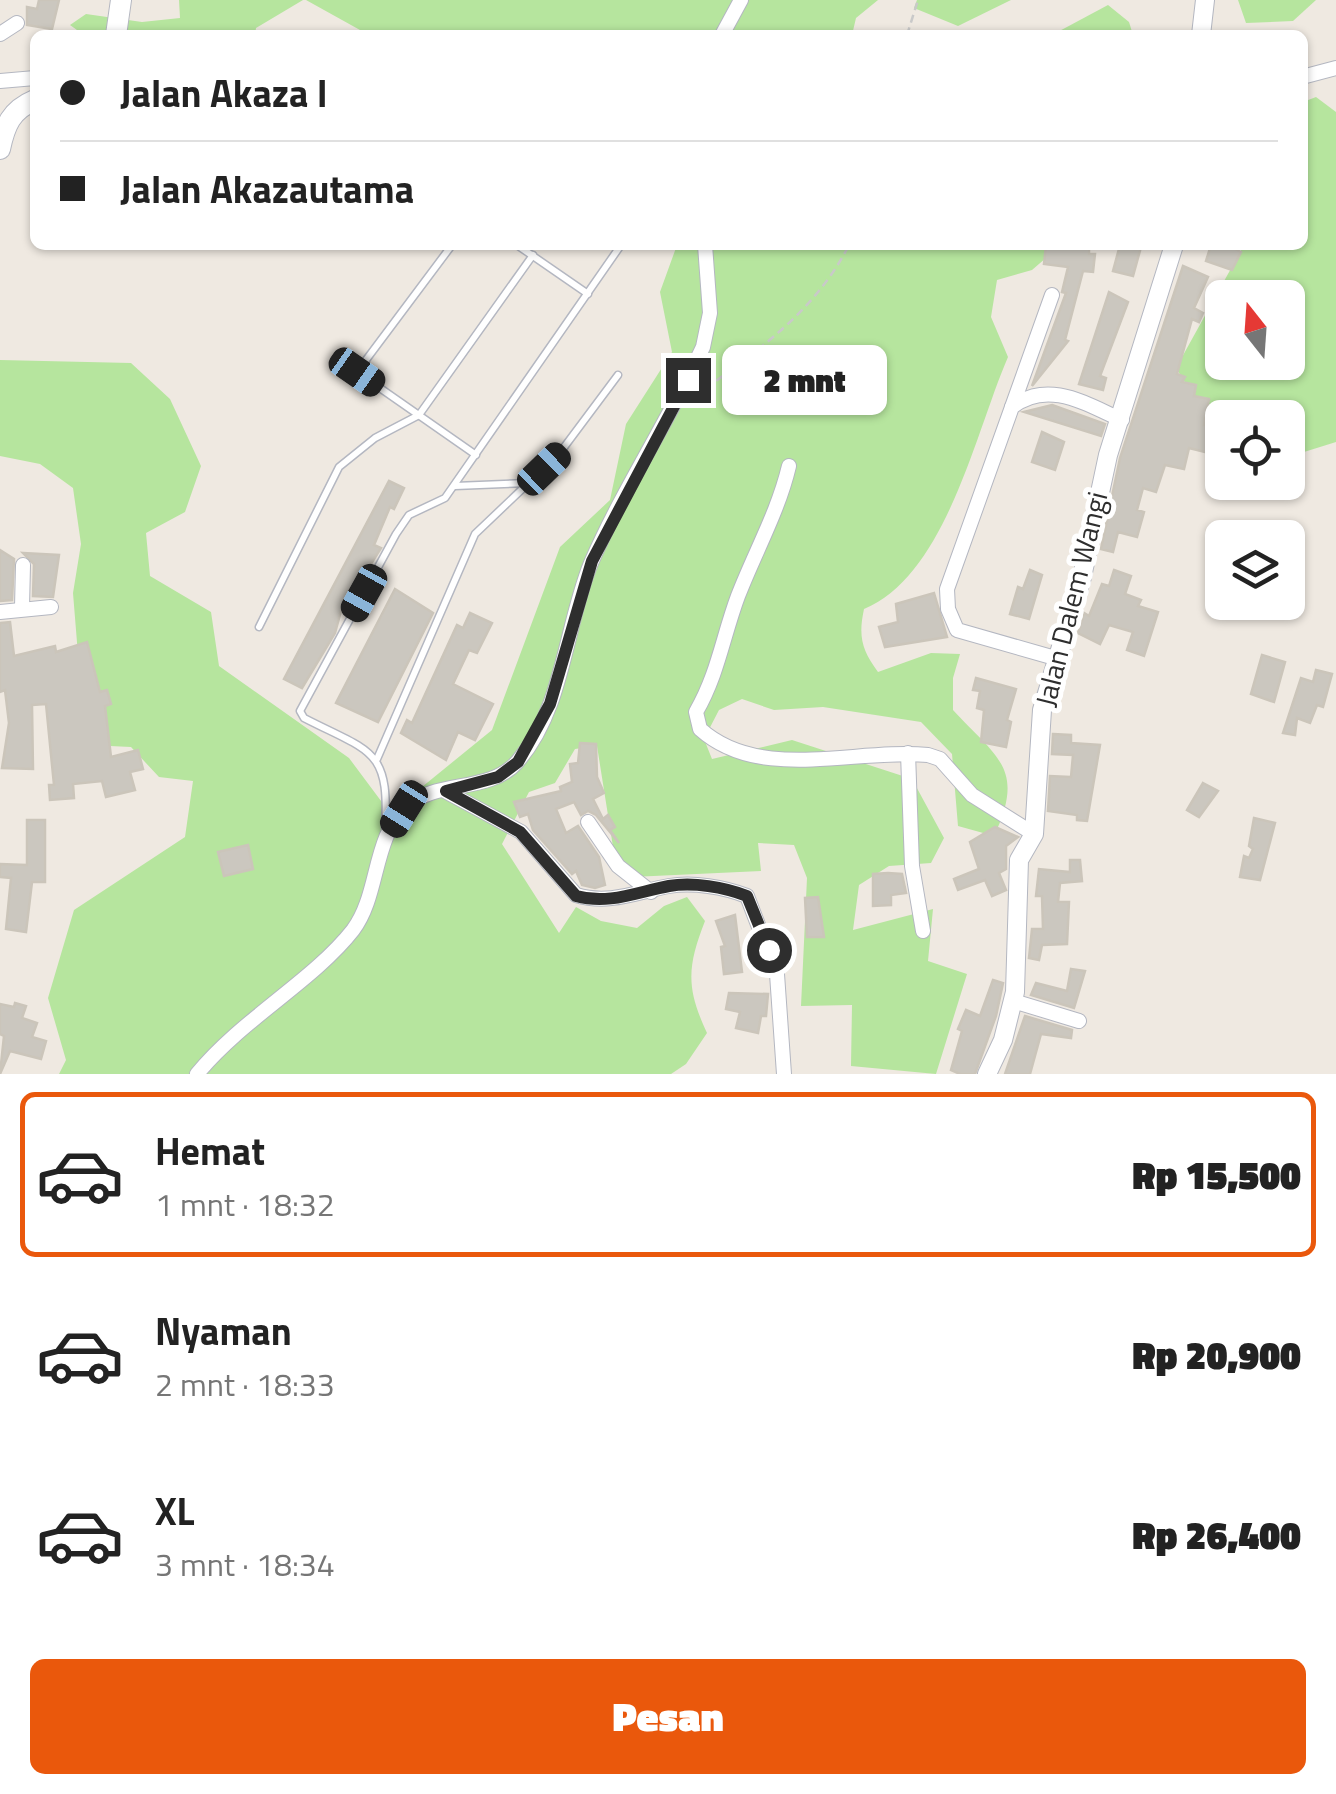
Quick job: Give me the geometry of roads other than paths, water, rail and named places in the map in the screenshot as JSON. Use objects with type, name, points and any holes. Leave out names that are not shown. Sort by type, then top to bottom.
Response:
[{"type":"main road","points":[[117,30],[122,0]]},
{"type":"main road","points":[[0,149],[5,126],[19,107],[30,102]]},
{"type":"street","points":[[725,30],[741,0]]},
{"type":"street","points":[[1201,30],[1204,0]]},
{"type":"street","points":[[0,34],[17,24]]},
{"type":"street","points":[[1308,75],[1336,68]]},
{"type":"street","points":[[0,81],[30,78]]},
{"type":"street","points":[[197,1074],[241,1028],[356,925],[385,839],[404,809],[416,799],[498,777],[518,762],[550,704],[592,561],[703,347],[710,313],[705,250]]},
{"type":"street","name":"Jalan Dalem Wangi","points":[[987,1074],[1003,1040],[1013,1001],[1019,860],[1034,834],[1042,710],[1082,577],[1097,498],[1173,250]]},
{"type":"street","points":[[1052,295],[948,589],[948,609],[957,630],[1055,658]]},
{"type":"street","points":[[1012,408],[1033,396],[1056,394],[1122,420]]},
{"type":"street","points":[[789,466],[775,514],[736,602],[714,682],[695,722],[711,739],[734,753],[762,757],[908,753],[940,759],[972,795],[1034,834]]},
{"type":"street","points":[[22,607],[24,565]]},
{"type":"street","points":[[0,612],[51,607]]},
{"type":"street","points":[[908,753],[912,866],[924,931]]},
{"type":"street","points":[[446,791],[520,832],[576,896],[610,900],[675,885],[726,889],[747,896],[777,974],[784,1074]]},
{"type":"street","points":[[588,822],[618,866],[650,892]]},
{"type":"street","points":[[1013,1001],[1079,1022]]},
{"type":"lane","points":[[448,250],[357,372],[476,455]]},
{"type":"lane","points":[[524,250],[588,294]]},
{"type":"lane","points":[[385,839],[386,777],[376,759],[304,718],[300,710],[396,534],[410,515],[445,498],[618,250]]},
{"type":"lane","points":[[259,627],[339,467],[375,438],[419,416],[533,256]]},
{"type":"lane","points":[[376,759],[476,534],[559,454],[618,375]]},
{"type":"lane","points":[[454,486],[528,484]]}]
